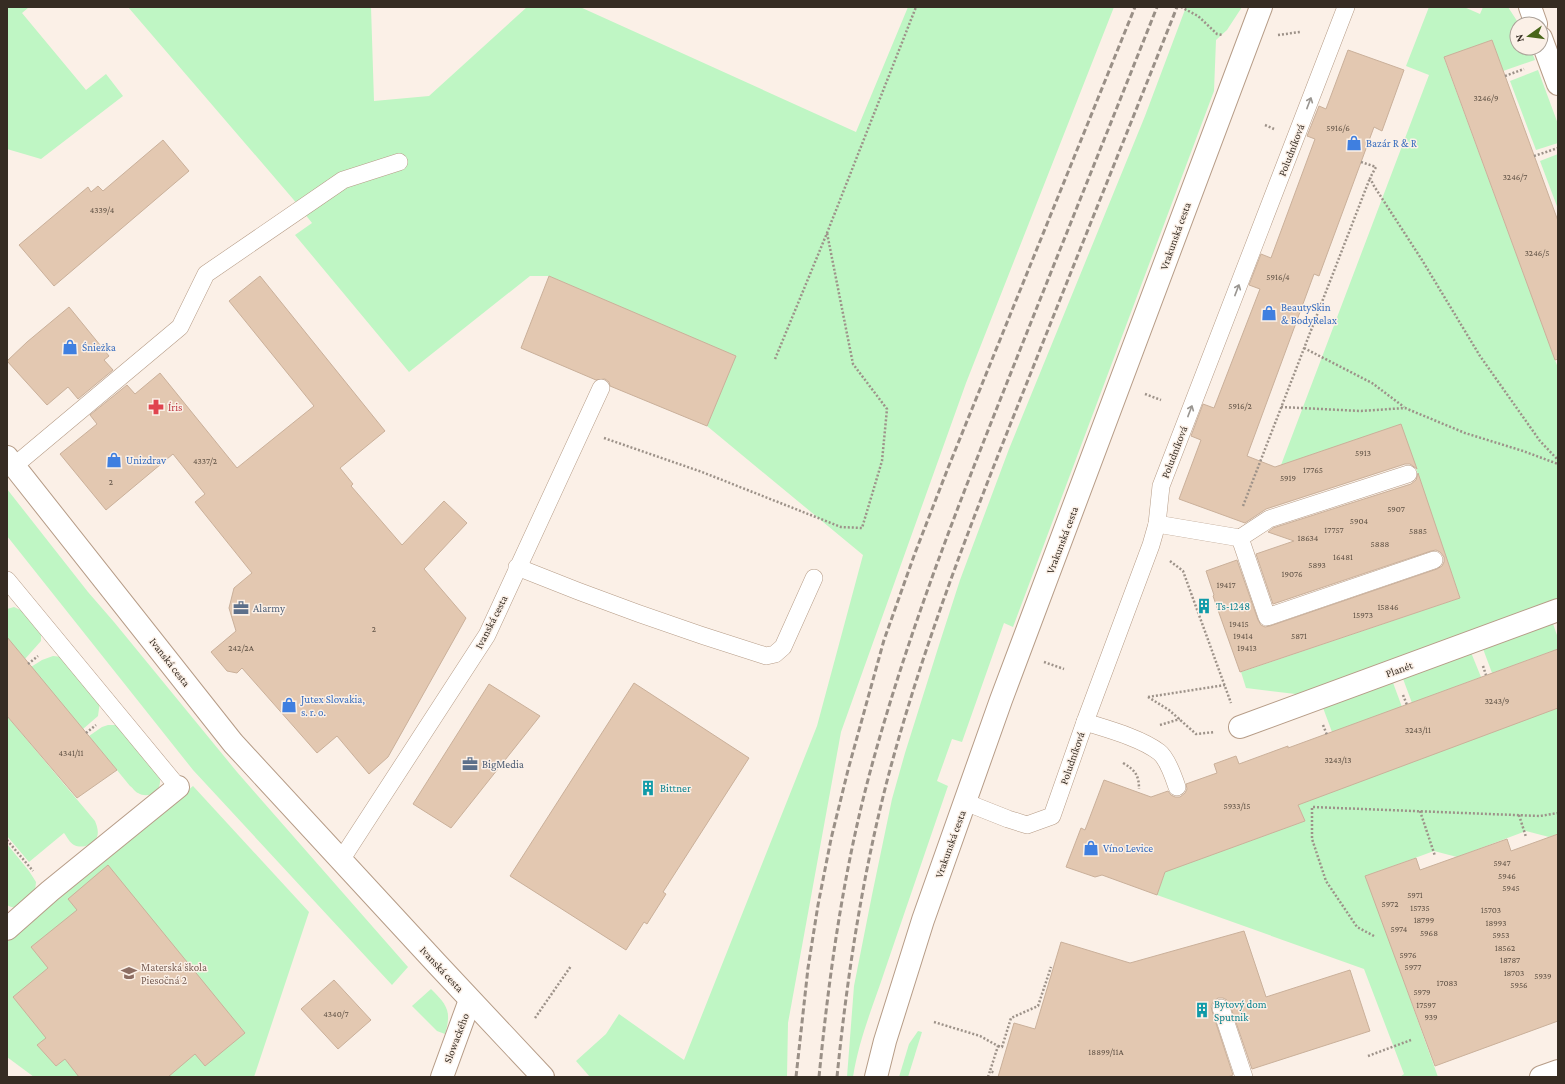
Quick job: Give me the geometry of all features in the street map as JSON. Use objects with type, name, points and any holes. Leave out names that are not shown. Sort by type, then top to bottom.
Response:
[{"type":"street","name":"Vrakunská cesta","points":[[876,1077],[885,1041],[922,920],[1001,700],[1261,7]]},
{"type":"street","points":[[1548,56],[1558,84]]},
{"type":"street","name":"Ivanská cesta","points":[[10,461],[233,742],[470,1000],[543,1077]]},
{"type":"street","name":"Planét","points":[[1240,727],[1558,610]]},
{"type":"street","points":[[7,929],[50,891],[178,787]]},
{"type":"street","name":"Slowackého","points":[[442,1077],[470,1000]]},
{"type":"street","points":[[1541,1077],[1558,1071]]},
{"type":"lane","name":"Poludníková","points":[[965,802],[1008,819],[1027,824],[1052,816],[1084,722],[1151,545],[1157,524],[1161,486],[1346,7]]},
{"type":"lane","points":[[10,461],[180,327],[206,274],[343,180],[399,162]]},
{"type":"lane","name":"Ivanská cesta","points":[[341,860],[487,635],[517,567],[601,388]]},
{"type":"lane","points":[[1157,524],[1236,538],[1269,519],[1408,474]]},
{"type":"lane","points":[[1236,538],[1267,617],[1434,560]]},
{"type":"lane","points":[[517,567],[635,611],[766,656],[775,654],[783,647],[814,578]]},
{"type":"lane","points":[[7,580],[178,787]]},
{"type":"lane","points":[[1084,722],[1132,738],[1160,752],[1172,772],[1177,787]]},
{"type":"lane","points":[[1221,1008],[1244,1077]]},
{"type":"path","points":[[775,359],[827,233],[916,7]]},
{"type":"path","points":[[1181,7],[1185,10]]},
{"type":"path","points":[[1534,156],[1558,148]]},
{"type":"path","points":[[1236,538],[1281,407],[1370,178],[1376,167],[1361,162]]},
{"type":"path","points":[[1370,178],[1480,356],[1540,441],[1558,460]]},
{"type":"path","points":[[581,430],[702,472],[841,527],[862,528],[882,460],[887,409],[853,364],[827,233]]},
{"type":"path","points":[[1304,348],[1372,382],[1405,408],[1465,433],[1523,450],[1558,464]]},
{"type":"path","points":[[1143,394],[1161,400]]},
{"type":"path","points":[[1281,407],[1361,411],[1405,408]]},
{"type":"path","points":[[1151,545],[1183,571],[1240,727]]},
{"type":"path","points":[[1196,734],[1169,710],[1148,697],[1225,685]]},
{"type":"path","points":[[1123,763],[1134,769],[1139,781],[1139,789]]},
{"type":"path","points":[[1374,936],[1357,927],[1326,881],[1312,839],[1312,807],[1540,816],[1558,813]]},
{"type":"path","points":[[1420,811],[1435,856]]},
{"type":"path","points":[[1519,815],[1526,837]]},
{"type":"path","points":[[7,840],[50,891]]},
{"type":"path","points":[[535,1018],[571,966]]},
{"type":"path","points":[[934,1022],[980,1036],[1002,1047],[1011,1018],[1038,1006],[1051,967]]},
{"type":"path","points":[[1368,1056],[1411,1040]]},
{"type":"path","points":[[988,1077],[998,1046]]},
{"type":"path","points":[[990,1071],[995,1073]]},
{"type":"green space","points":[[7,7],[29,7],[22,13],[86,90],[106,74],[123,96],[41,159],[7,149]]},
{"type":"green space","points":[[128,7],[371,7],[374,101],[429,96],[527,7],[580,7],[856,132],[908,7],[1114,7],[966,383],[841,732],[788,1023],[787,1077],[590,1077],[576,1061],[606,1034],[619,1014],[684,1060],[817,726],[863,555],[707,426],[735,356],[549,276],[530,276],[409,372],[295,235],[312,223]]},
{"type":"green space","points":[[1186,7],[1242,7],[1227,30],[1216,40],[1214,91],[1013,627],[1004,623],[962,742],[952,739],[937,781],[948,786],[867,1023],[859,1049],[853,1077],[847,1077],[854,986],[892,799],[939,645],[960,580],[1009,449],[1145,116]]},
{"type":"green space","points":[[1429,7],[1464,7],[1480,14],[1483,7],[1508,7],[1514,16],[1509,16],[1509,56],[1533,56],[1535,60],[1503,71],[1492,40],[1444,58],[1558,368],[1558,600],[1304,695],[1246,688],[1241,672],[1460,598],[1401,425],[1281,465],[1429,75],[1406,66]]},
{"type":"green space","points":[[1538,70],[1558,124],[1558,143],[1536,150],[1510,81]]},
{"type":"green space","points":[[1558,154],[1558,209],[1540,161]]},
{"type":"green space","points":[[7,489],[88,592],[237,772],[408,967],[392,985],[193,770],[7,536]]},
{"type":"green space","points":[[14,607],[27,613],[41,631],[41,641],[25,659],[7,638],[7,609]]},
{"type":"green space","points":[[1552,621],[1558,638],[1558,649],[1492,673],[1482,646]]},
{"type":"green space","points":[[1470,650],[1481,677],[1412,703],[1402,676]]},
{"type":"green space","points":[[53,656],[62,657],[100,701],[98,716],[83,729],[31,667],[42,660]]},
{"type":"green space","points":[[1392,680],[1402,707],[1332,732],[1322,705]]},
{"type":"green space","points":[[1558,708],[1558,834],[1549,837],[1526,831],[1457,857],[1434,851],[1366,876],[1438,1077],[1400,1077],[1404,1074],[1364,969],[1157,895],[1174,847],[1194,861],[1305,821],[1297,802]]},
{"type":"green space","points":[[7,716],[95,821],[98,829],[98,835],[90,844],[80,847],[74,845],[64,833],[29,862],[7,836]]},
{"type":"green space","points":[[117,725],[156,770],[160,778],[160,784],[156,791],[150,795],[142,795],[136,792],[89,736],[102,727]]},
{"type":"green space","points":[[193,786],[309,912],[254,1077],[34,1077],[7,1057],[7,942]]},
{"type":"green space","points":[[7,844],[36,882],[35,891],[23,904],[15,907],[7,905]]},
{"type":"green space","points":[[431,989],[447,1009],[448,1020],[445,1034],[437,1031],[412,1006]]},
{"type":"green space","points":[[918,1031],[922,1032],[908,1077],[899,1077],[909,1044]]},
{"type":"building","points":[[1492,40],[1558,221],[1558,359],[1555,360],[1444,57]]},
{"type":"building","points":[[1348,50],[1404,70],[1382,131],[1374,127],[1319,276],[1314,274],[1247,456],[1275,467],[1401,424],[1417,469],[1410,464],[1405,464],[1266,509],[1245,523],[1179,499],[1201,440],[1191,436],[1203,404],[1214,408],[1260,289],[1249,285],[1261,254],[1271,258],[1315,139],[1307,136],[1319,106],[1326,109]]},
{"type":"building","points":[[163,140],[189,171],[54,286],[19,245],[88,187],[91,192],[98,186],[103,191]]},
{"type":"building","points":[[260,276],[385,431],[340,468],[353,484],[351,486],[402,545],[444,501],[467,523],[424,569],[466,618],[388,757],[369,774],[337,736],[317,753],[242,668],[237,673],[227,671],[211,652],[236,631],[229,608],[234,588],[252,573],[195,502],[205,494],[173,454],[106,510],[60,454],[97,424],[90,415],[127,385],[135,394],[160,373],[237,468],[314,406],[229,301]]},
{"type":"building","points":[[549,276],[736,356],[707,426],[610,386],[609,382],[605,379],[596,380],[521,348]]},
{"type":"building","points":[[69,307],[109,356],[104,360],[113,370],[78,399],[68,387],[47,405],[7,361]]},
{"type":"building","points":[[1418,473],[1460,598],[1240,672],[1213,596],[1214,595],[1206,571],[1237,560],[1258,620],[1261,625],[1265,627],[1437,569],[1442,566],[1444,557],[1436,550],[1273,604],[1256,554],[1294,541],[1268,532],[1273,528],[1411,484],[1416,480]]},
{"type":"building","points":[[7,637],[117,770],[77,798],[7,716]]},
{"type":"building","points":[[1558,649],[1558,708],[1298,805],[1305,821],[1165,872],[1157,895],[1102,875],[1095,877],[1066,867],[1081,828],[1085,830],[1104,780],[1151,797],[1168,791],[1175,797],[1180,797],[1187,789],[1186,784],[1217,773],[1214,764],[1236,756],[1239,764],[1288,746],[1288,748]]},
{"type":"building","name":"Bittner","points":[[634,683],[749,758],[663,892],[666,894],[647,924],[644,922],[626,950],[510,876]]},
{"type":"building","name":"BigMedia","points":[[489,684],[540,716],[451,828],[413,804]]},
{"type":"building","points":[[1558,834],[1558,1021],[1435,1066],[1365,876],[1416,858],[1420,870],[1507,839],[1511,851]]},
{"type":"building","points":[[108,865],[245,1033],[205,1066],[195,1054],[168,1077],[79,1077],[65,1059],[56,1066],[37,1045],[46,1038],[13,997],[48,968],[31,947],[77,910],[68,899]]},
{"type":"building","name":"Bytový dom Sputnik","points":[[1244,931],[1266,997],[1350,970],[1370,1031],[1252,1069],[1230,1005],[1227,1000],[1218,998],[1211,1006],[1233,1075],[1228,1077],[998,1077],[1014,1023],[1035,1029],[1061,942],[1130,963]]},
{"type":"building","points":[[334,980],[371,1020],[338,1049],[301,1009]]},
{"type":"railway","points":[[796,1077],[808,968],[818,905],[831,839],[848,770],[884,640],[915,553],[948,468],[1135,7]]},
{"type":"railway","points":[[819,1077],[827,1001],[844,887],[869,776],[900,673],[934,571],[972,470],[1157,7]]},
{"type":"railway","points":[[837,1077],[856,928],[870,854],[887,781],[918,676],[972,522],[1177,7]]},
{"type":"place","name":"Bazár R & R","points":[[1354,143]]},
{"type":"place","name":"BeautySkin & BodyRelax","points":[[1269,313]]},
{"type":"place","name":"Śnieżka","points":[[70,347]]},
{"type":"place","name":"Íris","points":[[156,407]]},
{"type":"place","name":"Unizdrav","points":[[114,460]]},
{"type":"place","name":"Ts-1248","points":[[1204,606]]},
{"type":"place","name":"Alarmy","points":[[241,608]]},
{"type":"place","name":"Jutex Slovakia, s. r. o.","points":[[289,705]]},
{"type":"place","name":"BigMedia","points":[[470,764]]},
{"type":"place","name":"Bittner","points":[[648,788]]},
{"type":"place","name":"Víno Levice","points":[[1091,848]]},
{"type":"place","name":"Materská škola Piesočná 2","points":[[129,973]]},
{"type":"place","name":"Bytový dom Sputnik","points":[[1202,1010]]}]
